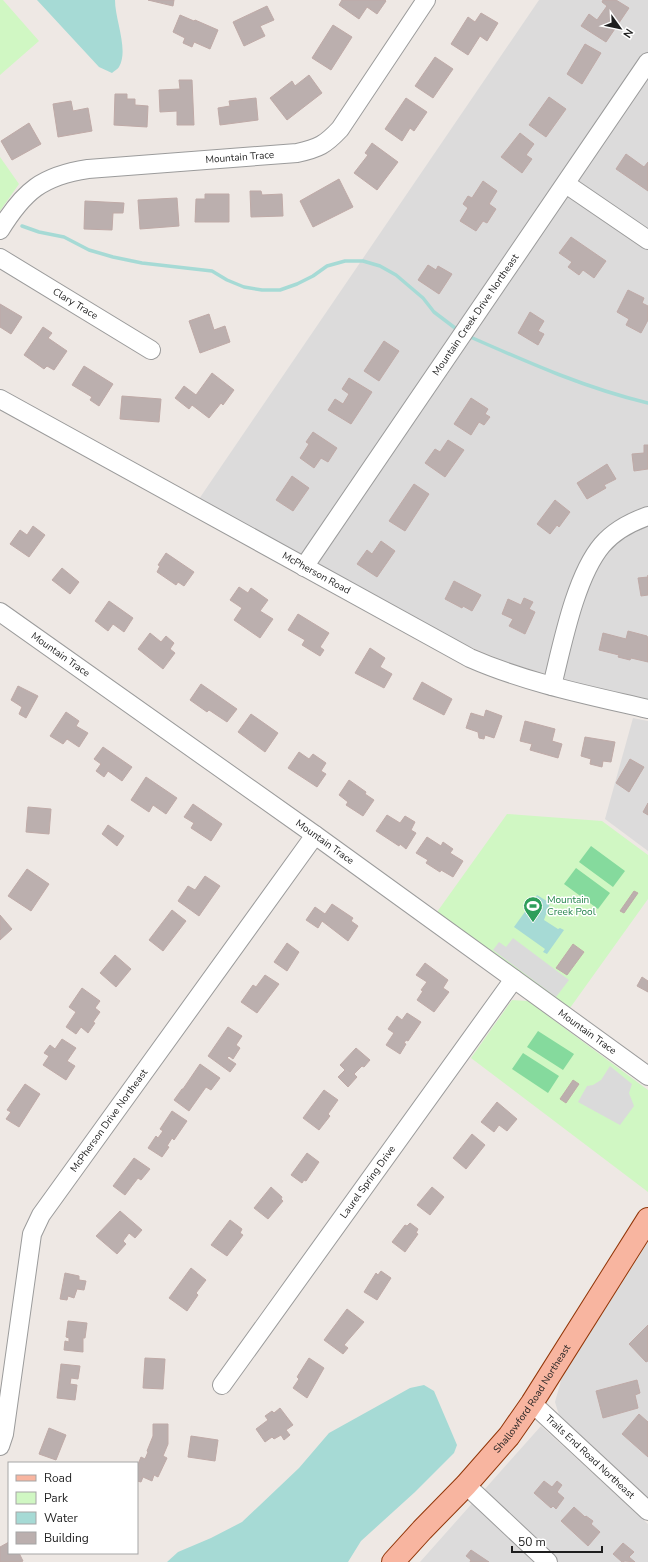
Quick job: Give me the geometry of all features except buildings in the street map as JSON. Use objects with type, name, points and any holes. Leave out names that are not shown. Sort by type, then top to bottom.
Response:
[{"type":"main road","name":"Shallowford Road Northeast","points":[[393,1562],[466,1485],[509,1436],[532,1403],[648,1219]]},
{"type":"street","name":"Mountain Trace","points":[[0,230],[22,198],[51,178],[67,173],[95,169],[297,153],[315,149],[329,141],[340,129],[426,0]]},
{"type":"street","name":"Mountain Creek Drive Northeast","points":[[304,567],[648,62]]},
{"type":"street","points":[[566,184],[648,240]]},
{"type":"street","name":"Clary Trace","points":[[0,258],[151,350]]},
{"type":"street","name":"McPherson Road","points":[[0,399],[470,658],[495,669],[552,686],[648,709]]},
{"type":"street","points":[[552,686],[573,607],[584,576],[593,558],[602,545],[613,535],[628,525],[648,516]]},
{"type":"street","name":"Mountain Trace","points":[[0,612],[315,835],[648,1076]]},
{"type":"street","name":"McPherson Drive Northeast","points":[[0,1446],[4,1434],[32,1234],[40,1215],[315,835]]},
{"type":"street","name":"Laurel Spring Drive","points":[[222,1385],[514,980]]},
{"type":"street","name":"Trails End Road Northeast","points":[[532,1403],[648,1511]]},
{"type":"street","points":[[466,1485],[544,1561]]},
{"type":"shaded area","points":[[539,0],[648,0],[648,699],[573,682],[509,663],[461,643],[199,499]]},
{"type":"shaded area","points":[[633,718],[648,721],[648,851],[605,819]]},
{"type":"shaded area","points":[[513,938],[569,980],[556,997],[493,950],[499,942],[506,947]]},
{"type":"shaded area","points":[[610,1066],[632,1084],[629,1093],[634,1106],[620,1125],[578,1102],[587,1086],[593,1085],[601,1080]]},
{"type":"shaded area","points":[[648,1242],[648,1498],[559,1415],[555,1402],[562,1377]]},
{"type":"shaded area","points":[[541,1426],[648,1524],[648,1562],[420,1562]]},
{"type":"green space","points":[[0,0],[3,0],[39,41],[0,75]]},
{"type":"green space","points":[[0,157],[19,184],[0,211]]},
{"type":"green space","points":[[507,814],[602,821],[648,855],[648,899],[570,1008],[437,912]]},
{"type":"green space","points":[[591,846],[625,871],[613,887],[579,862]]},
{"type":"green space","points":[[576,868],[610,893],[598,909],[564,884]]},
{"type":"green space","points":[[512,1000],[528,1001],[648,1090],[648,1192],[471,1058]]},
{"type":"green space","points":[[538,1031],[574,1054],[563,1070],[527,1047]]},
{"type":"green space","points":[[523,1053],[559,1076],[548,1093],[512,1069]]},
{"type":"water","points":[[37,0],[115,0],[123,52],[122,60],[118,68],[112,73],[99,67]]},
{"type":"water","name":"Mountain Creek Pool","points":[[537,895],[550,903],[544,920],[558,929],[560,928],[564,930],[547,954],[543,952],[545,949],[514,927]]},
{"type":"water","points":[[424,1385],[434,1391],[457,1445],[454,1453],[415,1492],[361,1541],[348,1562],[167,1562],[178,1552],[211,1538],[242,1522],[299,1468],[329,1433],[410,1388]]},
{"type":"waterway","points":[[22,226],[39,232],[64,237],[89,250],[113,257],[142,263],[212,271],[227,280],[244,287],[262,290],[280,290],[297,284],[313,276],[327,266],[345,261],[363,261],[380,266],[396,275],[423,298],[434,312],[459,331]]},
{"type":"waterway","points":[[468,336],[534,365],[579,382],[648,403]]},
{"type":"place","name":"Mountain Creek Pool","points":[[533,923]]}]
